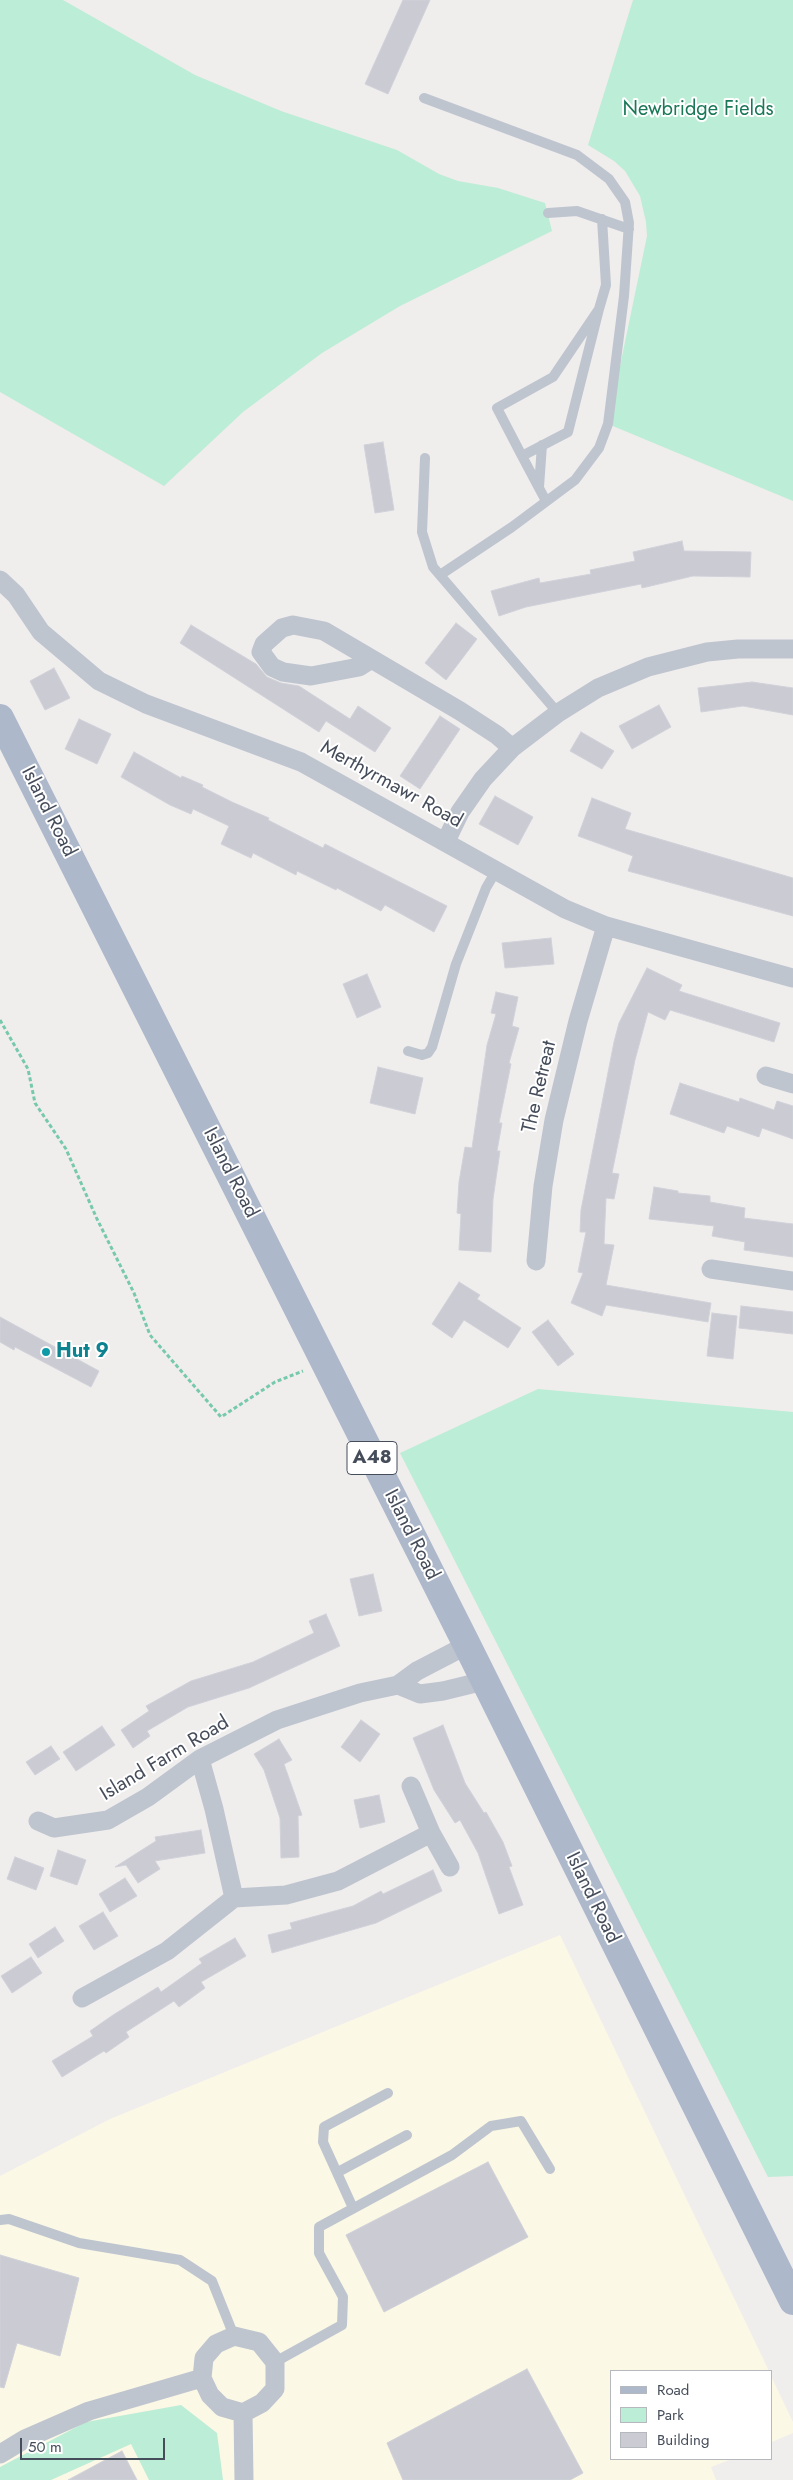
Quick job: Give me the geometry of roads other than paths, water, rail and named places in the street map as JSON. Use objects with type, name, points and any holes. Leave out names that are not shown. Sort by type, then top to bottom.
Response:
[{"type":"main road","name":"Island Road","points":[[0,718],[467,1645],[793,2301]]},
{"type":"street","name":"Merthyrmawr Road","points":[[0,580],[16,595],[41,632],[99,681],[146,704],[301,762],[446,841],[565,909],[606,926],[793,978]]},
{"type":"street","points":[[370,660],[359,667],[311,676],[283,672],[272,667],[262,652],[264,644],[282,628],[293,625],[324,631],[497,735],[512,748]]},
{"type":"street","points":[[446,841],[460,812],[483,779],[512,748],[558,713],[620,678],[677,658],[738,649],[793,650]]},
{"type":"street","name":"The Retreat","points":[[536,1261],[543,1186],[554,1120],[578,1020],[606,926]]},
{"type":"street","points":[[766,1076],[793,1084]]},
{"type":"street","points":[[711,1269],[793,1281]]},
{"type":"street","name":"Island Farm Road","points":[[38,1820],[54,1828],[108,1820],[148,1797],[200,1758],[277,1720],[360,1693],[398,1685],[416,1671],[467,1645]]},
{"type":"street","points":[[398,1685],[420,1694],[443,1691],[484,1681]]},
{"type":"street","points":[[200,1758],[234,1898]]},
{"type":"street","points":[[411,1786],[450,1867]]},
{"type":"street","points":[[82,1998],[166,1951],[234,1898],[286,1895],[338,1880],[432,1833]]},
{"type":"street","points":[[234,2336],[259,2342],[275,2362],[275,2388],[262,2403],[243,2413],[222,2407],[210,2395],[202,2378],[204,2358],[216,2344],[234,2336]]},
{"type":"street","points":[[0,2454],[25,2439],[89,2411],[202,2378]]},
{"type":"street","points":[[243,2413],[244,2480]]},
{"type":"lane","points":[[424,98],[577,154],[609,179],[625,202],[629,229],[624,296],[608,424],[599,448],[575,480],[512,527],[440,575]]},
{"type":"lane","points":[[548,213],[577,211],[629,229]]},
{"type":"lane","points":[[522,456],[568,432],[606,285],[606,259],[602,219]]},
{"type":"lane","points":[[546,502],[497,408],[553,377],[599,309]]},
{"type":"lane","points":[[539,488],[542,445]]},
{"type":"lane","points":[[425,458],[422,532],[433,567],[558,713]]},
{"type":"lane","points":[[408,1051],[422,1055],[428,1053],[432,1047],[456,964],[486,888],[496,871]]},
{"type":"lane","points":[[353,2208],[323,2142],[324,2127],[388,2093]]},
{"type":"lane","points":[[275,2362],[342,2324],[343,2297],[319,2253],[319,2227],[452,2155],[491,2126],[521,2121],[550,2170]]},
{"type":"lane","points":[[338,2172],[407,2135]]},
{"type":"lane","points":[[0,2220],[8,2219],[79,2243],[180,2260],[212,2281],[234,2336]]},
{"type":"place","name":"Hut 9","points":[[46,1352]]},
{"type":"park label","name":"Newbridge Fields","points":[[698,110]]}]
